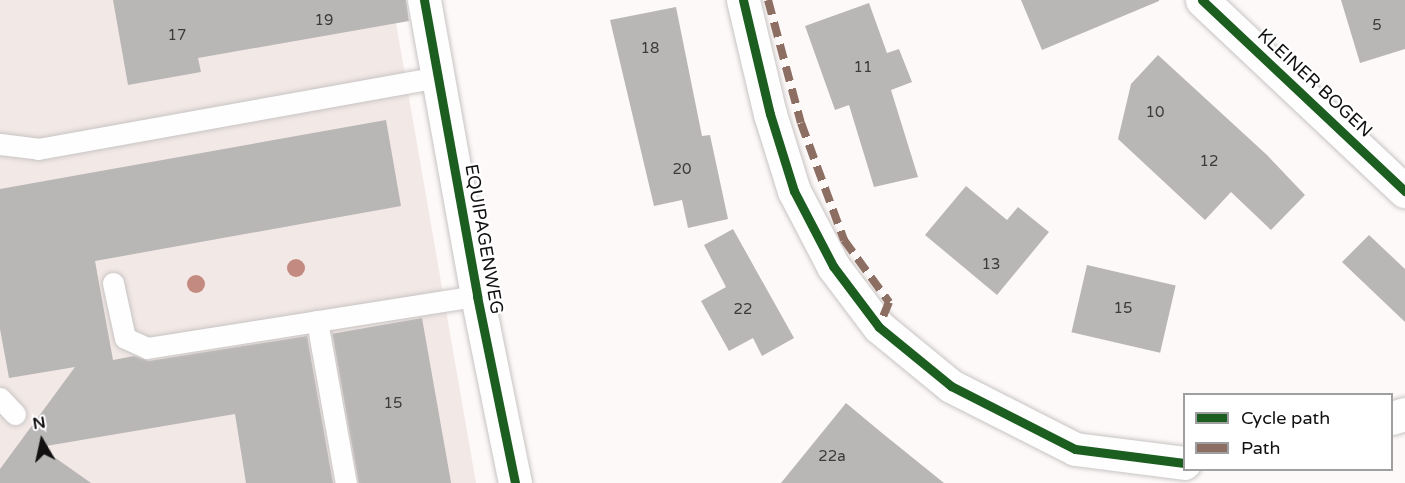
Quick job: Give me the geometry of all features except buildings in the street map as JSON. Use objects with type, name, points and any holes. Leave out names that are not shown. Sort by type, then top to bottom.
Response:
[{"type":"street","name":"EQUIPAGENWEG","points":[[424,0],[477,296],[515,483]]},
{"type":"street","points":[[743,0],[770,114],[794,191],[833,266],[879,327],[951,386],[1075,449],[1183,463]]},
{"type":"street","name":"KLEINER BOGEN","points":[[1202,0],[1405,191]]},
{"type":"lane","points":[[0,144],[38,149],[438,77]]},
{"type":"lane","points":[[112,283],[125,338],[147,348],[477,296]]},
{"type":"lane","points":[[317,321],[346,483]]},
{"type":"lane","points":[[0,398],[15,414]]},
{"type":"shaded area","points":[[0,0],[392,0],[476,483],[10,483],[0,476]]},
{"type":"marked path","points":[[768,0],[801,123],[844,240],[889,302],[879,327]]},
{"type":"cycle path","points":[[424,0],[477,296],[515,483]]},
{"type":"cycle path","points":[[743,0],[770,114],[794,191],[833,266],[879,327],[951,386],[1075,449],[1183,463]]},
{"type":"cycle path","points":[[1202,0],[1405,191]]}]
